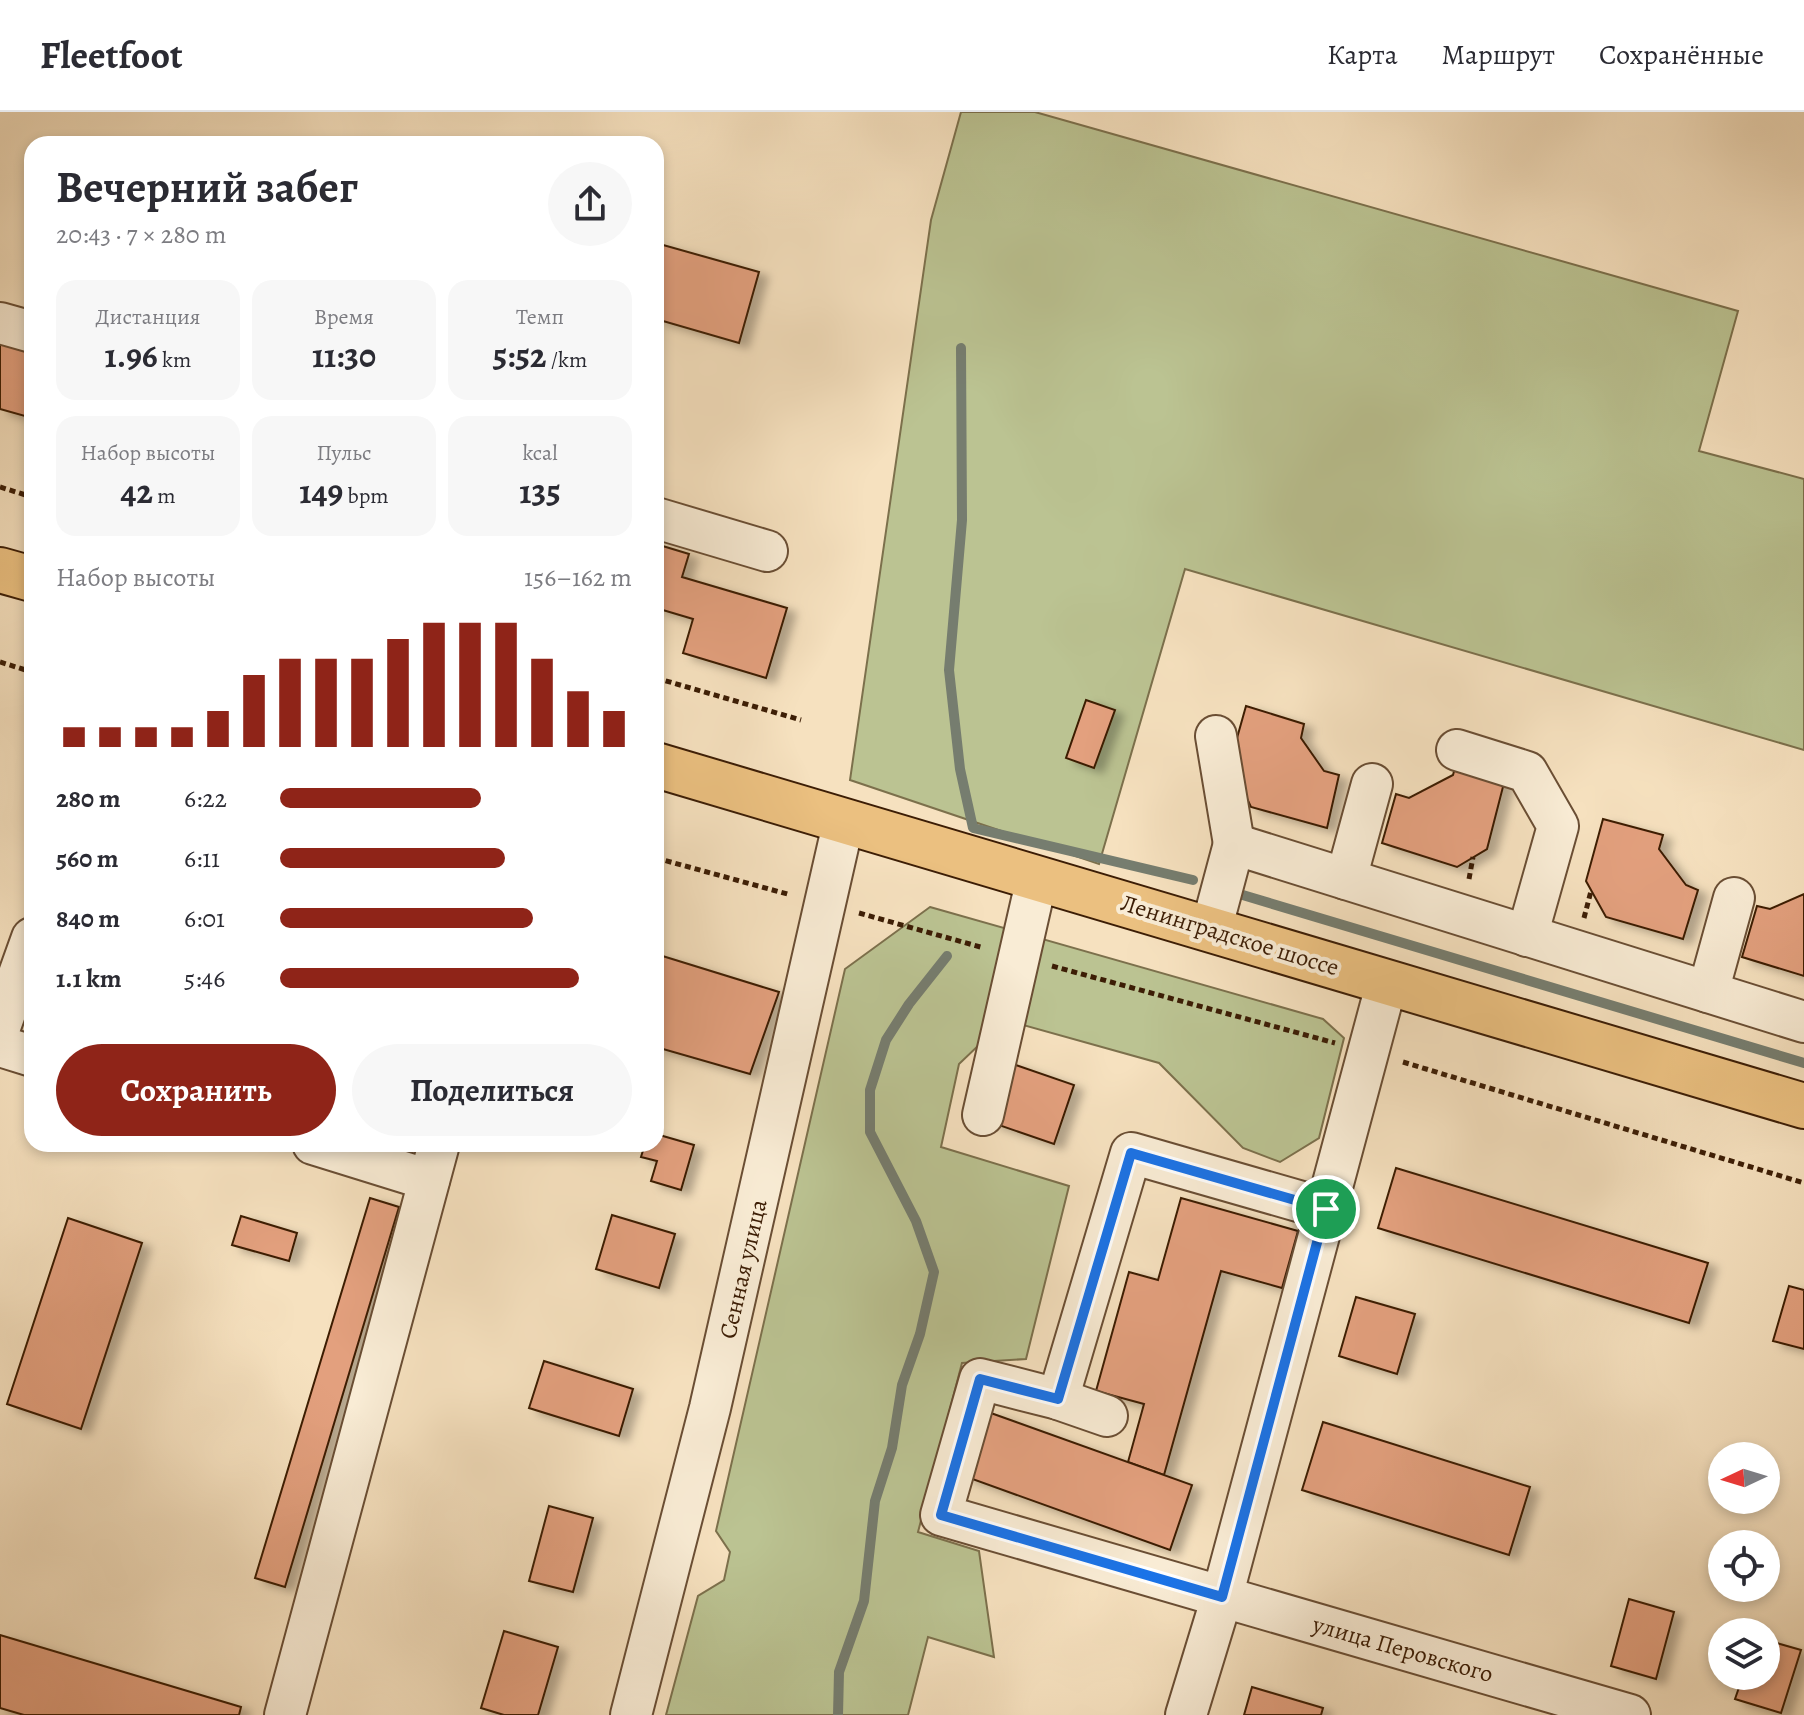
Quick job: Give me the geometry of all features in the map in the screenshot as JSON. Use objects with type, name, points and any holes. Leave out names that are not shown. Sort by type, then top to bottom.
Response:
[{"type":"main road","points":[[0,570],[24,577]]},
{"type":"main road","name":"Ленинградское шоссе","points":[[664,767],[1804,1106]]},
{"type":"street","points":[[0,323],[24,330]]},
{"type":"street","points":[[664,520],[767,551]]},
{"type":"street","points":[[1211,930],[1234,844],[1216,736]]},
{"type":"street","points":[[1457,750],[1527,772],[1558,826],[1527,936]]},
{"type":"street","points":[[1346,879],[1372,784]]},
{"type":"street","name":"Сенная улица","points":[[631,1715],[710,1408],[844,820]]},
{"type":"street","points":[[1234,844],[1804,1022]]},
{"type":"street","points":[[983,1115],[1037,878]]},
{"type":"street","points":[[1708,992],[1734,898]]},
{"type":"street","points":[[0,1027],[24,960]]},
{"type":"street","points":[[1186,1715],[1222,1597],[1387,982]]},
{"type":"street","points":[[0,1046],[24,1054]]},
{"type":"street","points":[[285,1715],[434,1162],[367,1152]]},
{"type":"street","points":[[1107,1416],[1058,1399],[1131,1153],[1326,1209]]},
{"type":"street","name":"улица Перовского","points":[[1058,1399],[980,1379],[941,1515],[1630,1715]]},
{"type":"path","points":[[0,487],[24,494]]},
{"type":"path","points":[[0,662],[24,670]]},
{"type":"path","points":[[664,680],[801,720]]},
{"type":"path","points":[[1368,1052],[1804,1183]]},
{"type":"green space","points":[[961,112],[1035,112],[1738,311],[1699,451],[1804,479],[1804,750],[1185,569],[1099,864],[850,780],[931,220]]},
{"type":"green space","points":[[930,907],[1323,1019],[1344,1038],[1319,1138],[1280,1162],[1243,1148],[1159,1063],[1005,1020],[959,1064],[941,1147],[1069,1186],[1026,1359],[962,1363],[918,1532],[979,1551],[994,1657],[928,1637],[908,1715],[666,1715],[698,1596],[724,1580],[730,1552],[716,1531],[845,969]]},
{"type":"building","points":[[664,245],[759,272],[739,343],[664,321]]},
{"type":"building","points":[[0,342],[24,350],[24,416],[0,409]]},
{"type":"building","points":[[664,546],[689,554],[682,577],[787,608],[766,678],[683,653],[693,619],[664,610]]},
{"type":"building","points":[[1086,700],[1115,710],[1094,768],[1066,758]]},
{"type":"building","points":[[1246,706],[1304,724],[1301,738],[1324,771],[1339,775],[1327,828],[1251,807],[1230,763]]},
{"type":"building","points":[[1456,764],[1505,779],[1487,849],[1457,867],[1382,843],[1396,794],[1409,798],[1453,775]]},
{"type":"building","points":[[1603,819],[1663,835],[1659,849],[1686,885],[1698,890],[1683,939],[1606,917],[1586,881]]},
{"type":"building","points":[[1804,894],[1804,976],[1742,957],[1757,906],[1770,909]]},
{"type":"building","points":[[664,956],[779,992],[750,1074],[664,1049]]},
{"type":"building","points":[[1010,1063],[1074,1085],[1054,1144],[990,1122]]},
{"type":"building","points":[[664,1136],[694,1145],[681,1190],[651,1181],[657,1161],[641,1157],[643,1152],[664,1152]]},
{"type":"building","points":[[1396,1168],[1708,1263],[1689,1323],[1378,1228]]},
{"type":"building","points":[[370,1198],[399,1207],[285,1587],[255,1578]]},
{"type":"building","points":[[1181,1198],[1298,1231],[1282,1288],[1221,1271],[1164,1475],[1128,1462],[1144,1404],[1096,1391],[1129,1272],[1158,1280]]},
{"type":"building","points":[[612,1215],[675,1234],[659,1288],[596,1269]]},
{"type":"building","points":[[241,1216],[297,1233],[289,1261],[232,1245]]},
{"type":"building","points":[[68,1218],[142,1243],[81,1429],[7,1404]]},
{"type":"building","points":[[1789,1286],[1804,1290],[1804,1349],[1773,1341]]},
{"type":"building","points":[[1356,1297],[1415,1314],[1397,1374],[1339,1356]]},
{"type":"building","points":[[544,1361],[633,1389],[619,1436],[529,1408]]},
{"type":"building","points":[[988,1412],[1192,1485],[1170,1550],[964,1476]]},
{"type":"building","points":[[1323,1422],[1530,1487],[1509,1555],[1302,1490]]},
{"type":"building","points":[[549,1506],[593,1518],[573,1592],[529,1581]]},
{"type":"building","points":[[1629,1599],[1674,1612],[1656,1679],[1611,1666]]},
{"type":"building","points":[[504,1631],[558,1647],[538,1715],[504,1715],[481,1708]]},
{"type":"building","points":[[0,1635],[241,1707],[239,1715],[24,1715],[0,1708]]},
{"type":"building","points":[[1780,1644],[1801,1650],[1781,1713],[1735,1699],[1738,1690],[1780,1690]]},
{"type":"building","points":[[1252,1687],[1323,1708],[1321,1715],[1244,1715]]},
{"type":"waterway","points":[[961,348],[962,520],[949,670],[960,769],[973,828],[1193,880]]},
{"type":"waterway","points":[[1236,893],[1804,1063]]},
{"type":"waterway","points":[[838,1715],[839,1672],[864,1601],[875,1501],[892,1448],[902,1385],[920,1334],[934,1272],[916,1221],[870,1132],[870,1090],[886,1040],[909,1004],[947,956]]},
{"type":"route","points":[[1131,1153],[1326,1209],[1222,1597],[941,1515],[980,1379],[1058,1399],[1131,1153]]}]
